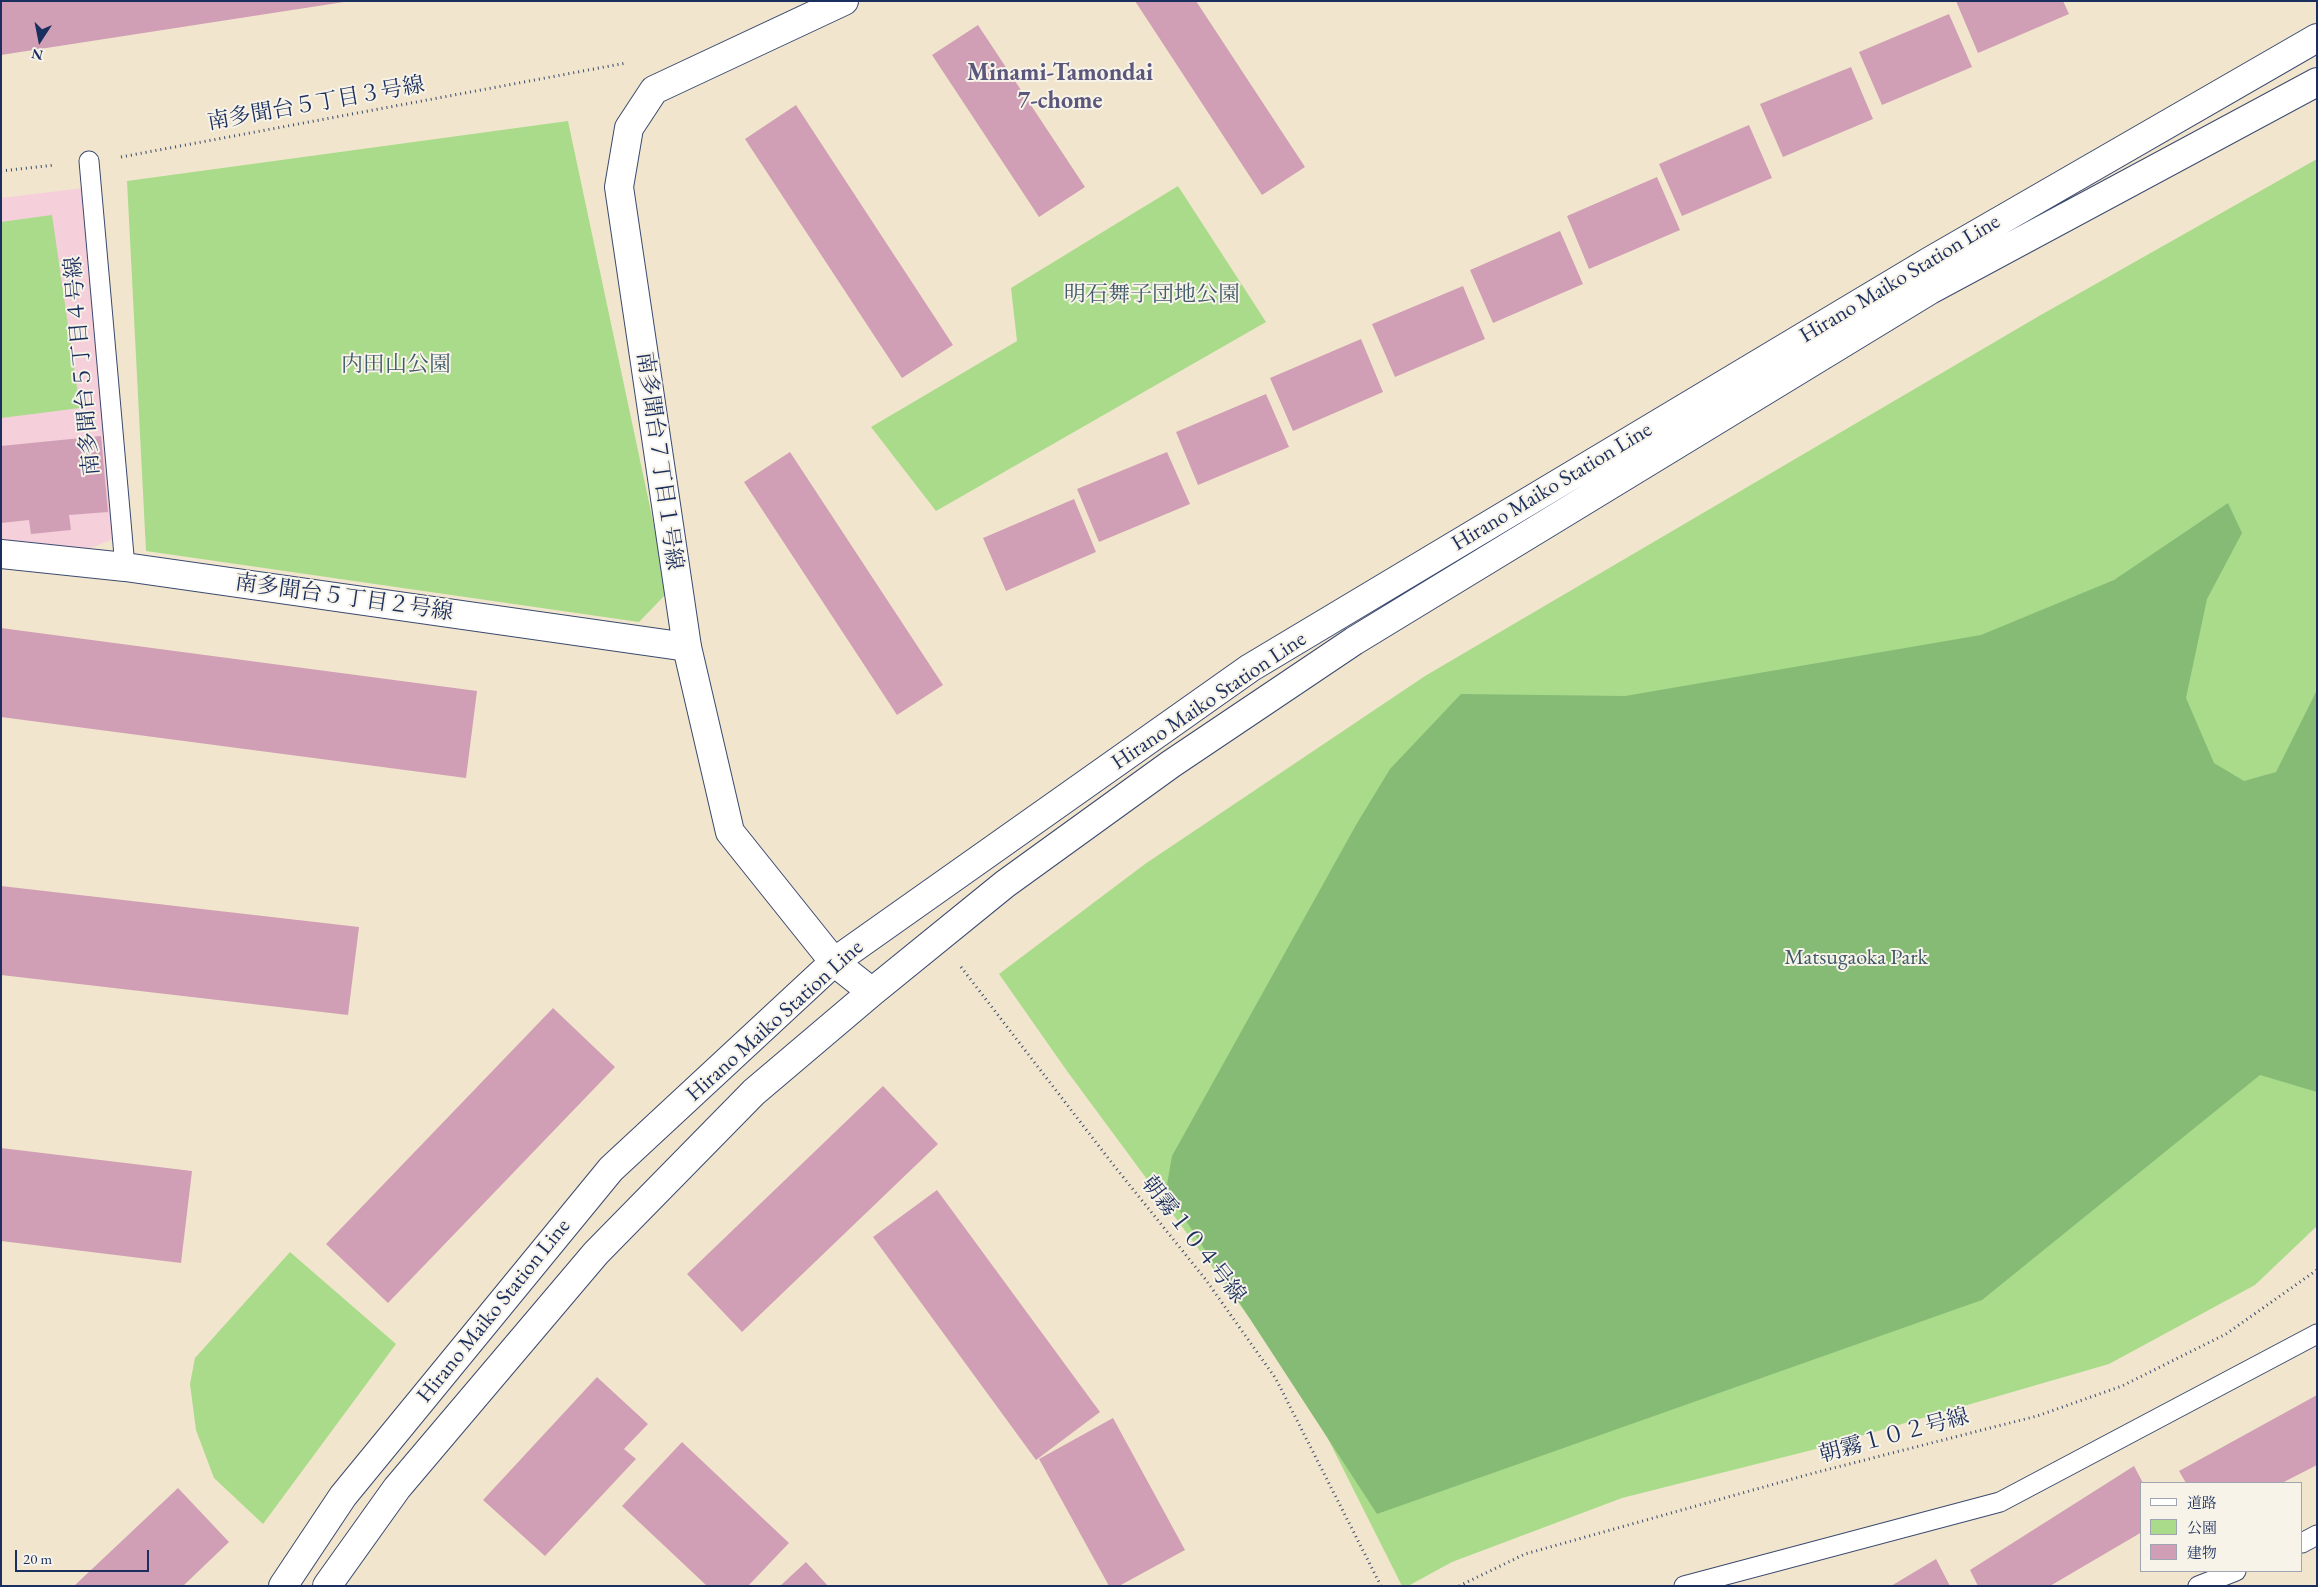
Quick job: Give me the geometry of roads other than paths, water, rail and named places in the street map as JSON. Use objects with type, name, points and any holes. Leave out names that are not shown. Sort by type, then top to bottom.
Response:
[{"type":"main road","name":"南多聞台７丁目１号線","points":[[844,1],[654,90],[629,128],[619,187],[686,647],[730,832],[834,962],[872,992]]},
{"type":"main road","name":"Hirano Maiko Station Line","points":[[283,1586],[342,1496],[610,1169],[834,962],[1250,668],[1921,266],[2317,38]]},
{"type":"main road","name":"Hirano Maiko Station Line","points":[[327,1586],[397,1488],[596,1253],[754,1092],[872,992],[1005,884],[1171,764],[1354,641],[1930,290],[2317,82]]},
{"type":"main road","name":"南多聞台５丁目２号線","points":[[1,554],[125,567],[686,647]]},
{"type":"lane","name":"南多聞台５丁目４号線","points":[[89,161],[125,567]]},
{"type":"lane","points":[[1684,1586],[2000,1502],[2317,1334]]},
{"type":"lane","points":[[2303,1542],[2317,1535]]},
{"type":"lane","points":[[2198,1586],[2233,1572]]},
{"type":"district","name":"Minami-Tamondai 7-chome","points":[[1060,87]]},
{"type":"park label","name":"明石舞子団地公園","points":[[1152,295]]},
{"type":"park label","name":"内田山公園","points":[[396,365]]},
{"type":"park label","name":"Matsugaoka Park","points":[[1856,958]]}]
